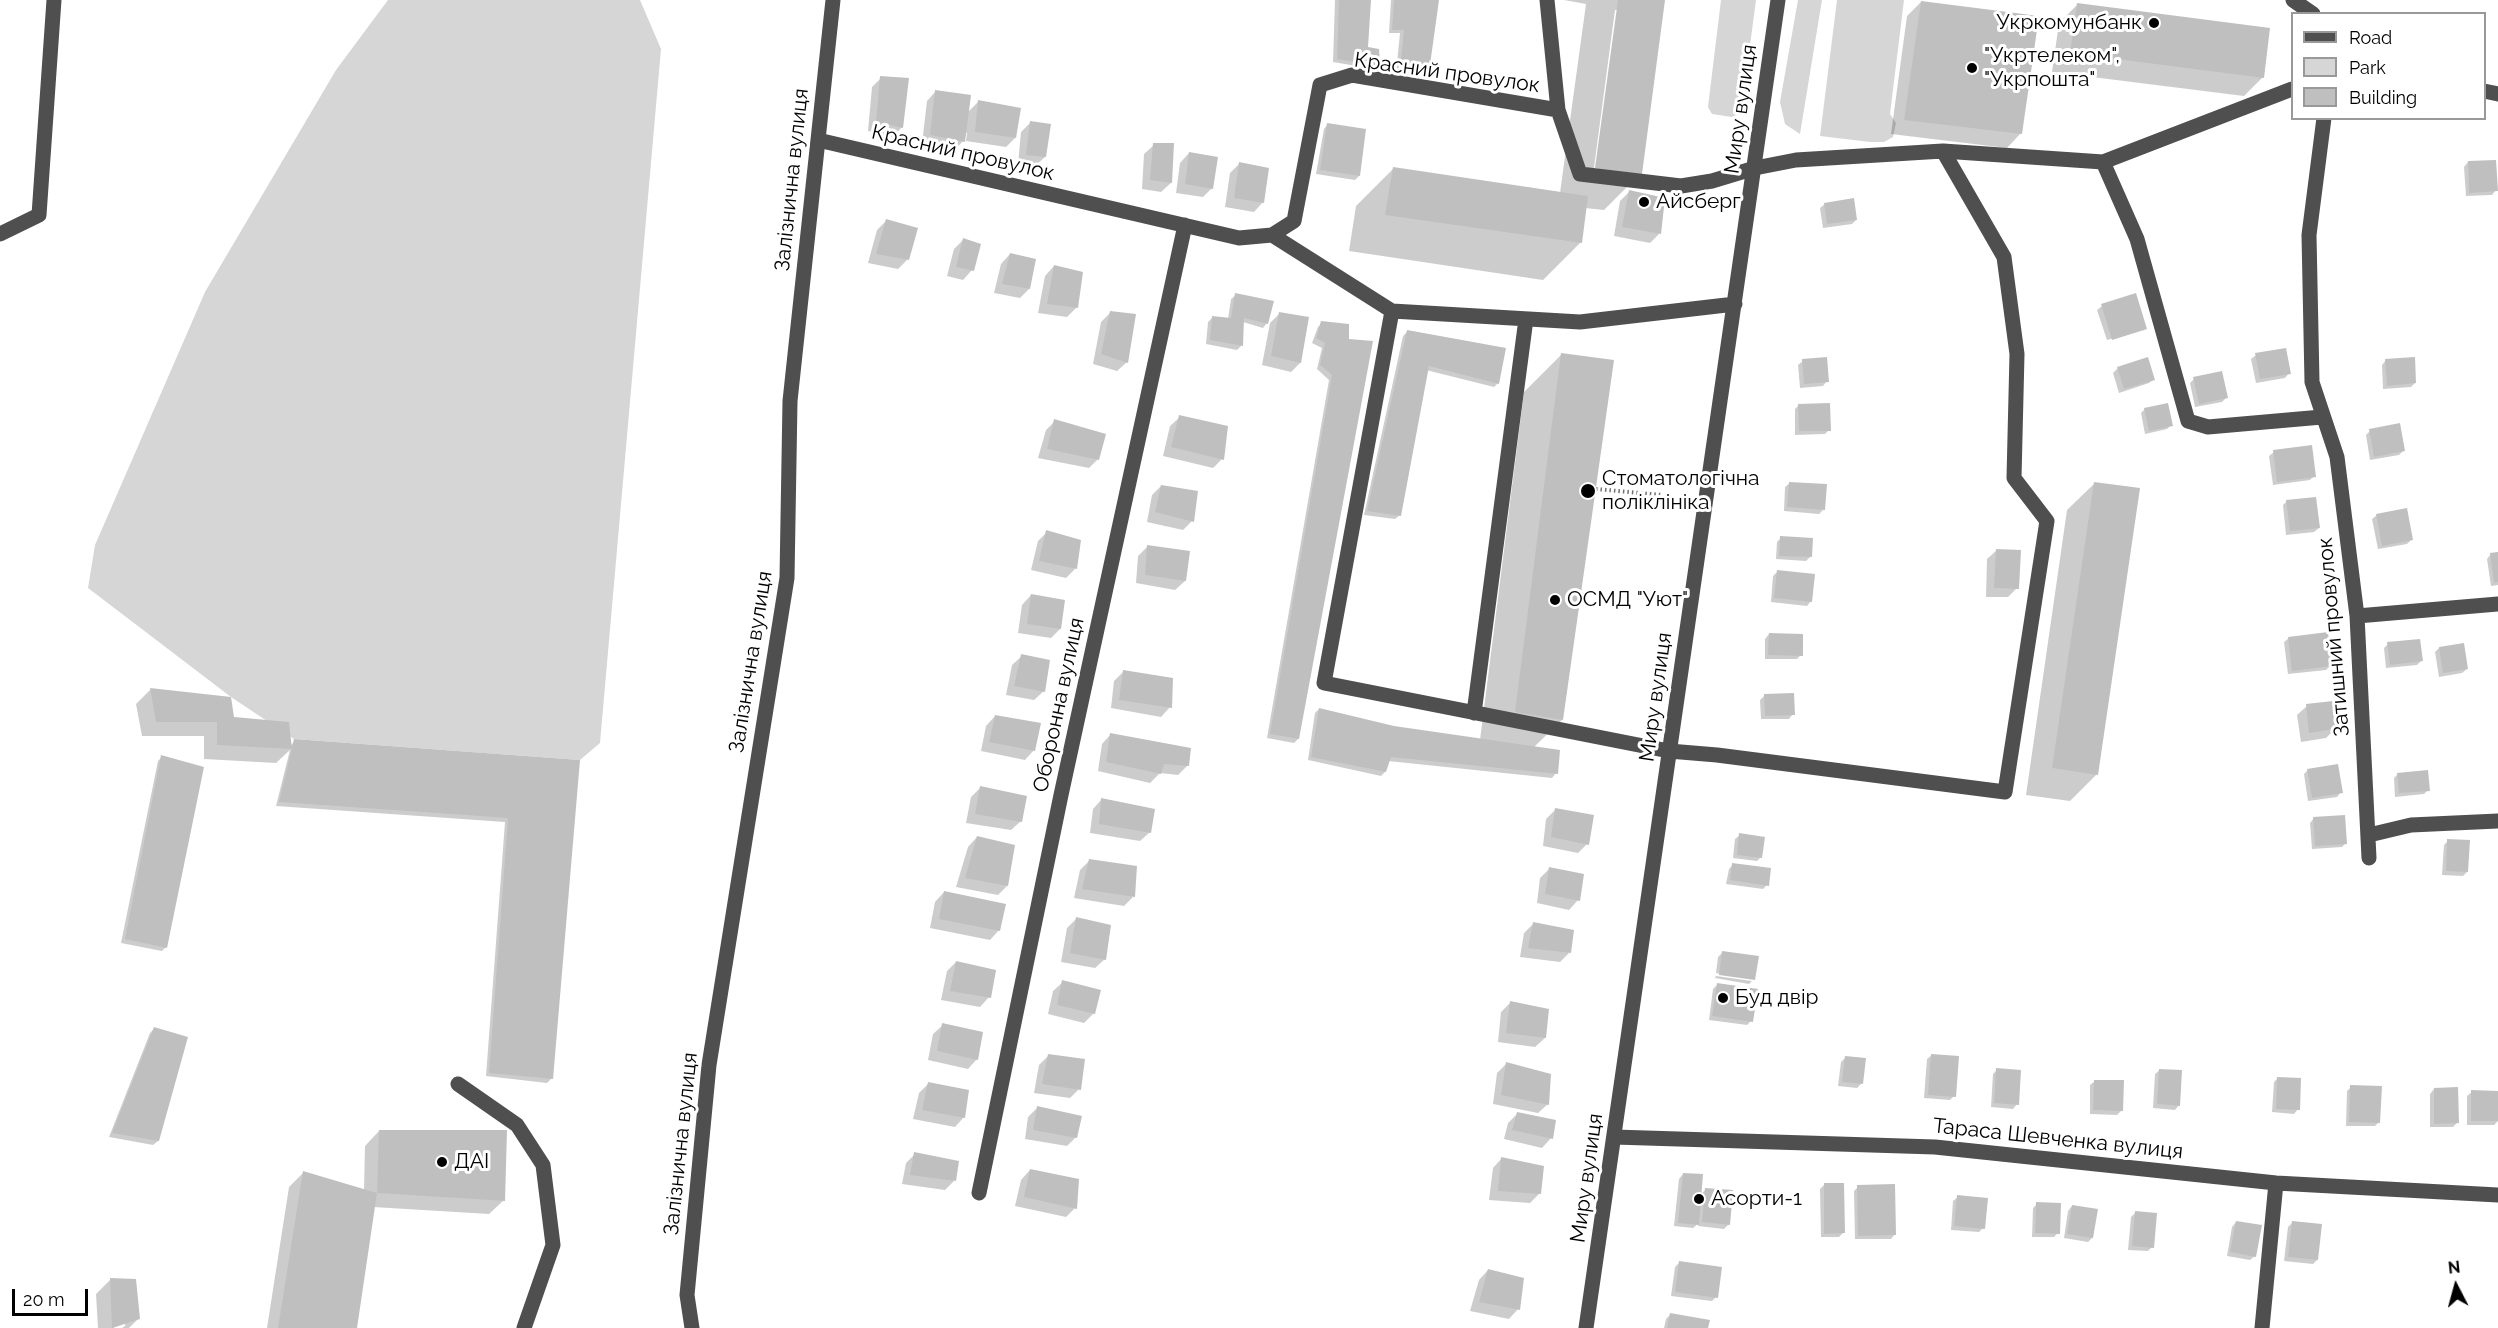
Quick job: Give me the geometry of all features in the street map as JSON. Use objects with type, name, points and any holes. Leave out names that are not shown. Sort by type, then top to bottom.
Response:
[{"type":"street","points":[[0,234],[39,215],[54,0]]},
{"type":"street","name":"Залізнична вулиця","points":[[692,1328],[687,1295],[710,1065],[787,578],[790,401],[833,0]]},
{"type":"street","points":[[1546,0],[1558,110]]},
{"type":"street","name":"Миру вулиця","points":[[1586,1328],[1778,0]]},
{"type":"street","points":[[2293,0],[2310,12]]},
{"type":"street","name":"Красний провулок","points":[[818,140],[1239,238],[1272,235],[1294,221],[1320,85],[1352,75],[1558,110],[1580,174],[1681,186],[1712,181],[1755,168]]},
{"type":"street","points":[[1755,168],[1796,160],[1943,151],[2103,162],[2291,89]]},
{"type":"street","name":"Затишний провулок","points":[[2324,120],[2309,235],[2312,382],[2337,456],[2357,616],[2369,835],[2368,858]]},
{"type":"street","points":[[1392,311],[1324,683],[1669,751],[1717,755],[2005,792],[2047,522],[2014,478],[2017,354],[2004,257],[1943,151]]},
{"type":"street","points":[[2103,162],[2137,239],[2188,421],[2208,427],[2322,417]]},
{"type":"street","name":"Оборонна вулиця","points":[[979,1193],[1061,795],[1185,225]]},
{"type":"street","points":[[1272,235],[1392,311],[1580,322],[1735,304]]},
{"type":"street","points":[[1474,713],[1526,319]]},
{"type":"street","points":[[2357,616],[2498,604]]},
{"type":"street","points":[[2369,835],[2410,825],[2498,821]]},
{"type":"street","points":[[458,1084],[517,1125],[543,1165],[553,1245],[524,1328]]},
{"type":"street","name":"Тараса Шевченка вулиця","points":[[1614,1137],[1935,1147],[2276,1183],[2498,1195]]},
{"type":"street","points":[[2262,1328],[2276,1183]]},
{"type":"path","points":[[1596,489],[1662,495]]},
{"type":"green space","points":[[388,0],[640,0],[661,49],[600,743],[580,760],[294,739],[231,697],[88,588],[95,545],[205,292],[336,70]]},
{"type":"green space","points":[[1721,0],[1756,0],[1741,113],[1732,117],[1712,114],[1708,107]]},
{"type":"green space","points":[[1798,0],[1822,0],[1800,134],[1785,124],[1780,102]]},
{"type":"green space","points":[[1837,0],[1904,0],[1890,114],[1896,123],[1893,137],[1884,142],[1820,136]]},
{"type":"building","points":[[1339,0],[1371,0],[1368,47],[1379,49],[1380,66],[1337,59]]},
{"type":"building","points":[[1394,0],[1439,0],[1429,72],[1400,69],[1404,30],[1392,30]]},
{"type":"building","points":[[1618,0],[1665,0],[1642,174],[1595,168]]},
{"type":"building","name":"\"Укртелеком\", \"Укрпошта\"","points":[[1921,1],[2039,16],[2022,134],[1904,120]]},
{"type":"building","points":[[2077,3],[2270,28],[2264,78],[2070,53]]},
{"type":"building","points":[[880,76],[909,78],[903,128],[876,122]]},
{"type":"building","points":[[935,90],[971,95],[965,142],[930,135]]},
{"type":"building","points":[[978,100],[1021,108],[1016,138],[975,132]]},
{"type":"building","points":[[1030,121],[1051,124],[1046,157],[1026,155]]},
{"type":"building","points":[[1327,123],[1366,129],[1360,176],[1320,170]]},
{"type":"building","points":[[1153,143],[1174,143],[1172,183],[1150,180]]},
{"type":"building","points":[[1189,152],[1218,157],[1213,189],[1185,184]]},
{"type":"building","points":[[2496,160],[2498,191],[2469,193],[2468,161]]},
{"type":"building","points":[[1239,162],[1269,168],[1264,203],[1234,198]]},
{"type":"building","points":[[1393,167],[1588,196],[1582,243],[1385,215]]},
{"type":"building","points":[[1629,190],[1665,198],[1661,234],[1622,227]]},
{"type":"building","points":[[1854,198],[1857,220],[1827,224],[1824,203]]},
{"type":"building","points":[[886,219],[918,228],[909,260],[876,254]]},
{"type":"building","points":[[963,238],[981,244],[974,271],[956,267]]},
{"type":"building","points":[[1010,253],[1036,259],[1030,289],[1002,284]]},
{"type":"building","points":[[1054,265],[1083,272],[1078,308],[1047,304]]},
{"type":"building","points":[[1235,293],[1274,301],[1268,324],[1244,318],[1243,346],[1210,340],[1212,316],[1231,318]]},
{"type":"building","points":[[2136,293],[2147,329],[2112,340],[2101,304]]},
{"type":"building","points":[[1110,311],[1136,314],[1128,363],[1101,354]]},
{"type":"building","points":[[1279,312],[1309,317],[1301,363],[1271,356]]},
{"type":"building","points":[[1321,321],[1349,324],[1349,339],[1373,341],[1299,739],[1270,734],[1332,375],[1320,365],[1325,343],[1316,338]]},
{"type":"building","points":[[1407,330],[1506,348],[1499,384],[1429,366],[1401,516],[1367,511]]},
{"type":"building","points":[[2286,348],[2291,374],[2260,379],[2255,353]]},
{"type":"building","name":"ОСМД \"Уют\"","points":[[1561,353],[1614,360],[1563,720],[1515,712]]},
{"type":"building","points":[[1827,357],[1829,382],[1804,384],[1802,359]]},
{"type":"building","points":[[2148,357],[2155,380],[2124,389],[2117,367]]},
{"type":"building","points":[[2415,357],[2416,383],[2387,386],[2385,359]]},
{"type":"building","points":[[2222,371],[2228,398],[2199,404],[2193,377]]},
{"type":"building","points":[[1830,403],[1831,431],[1799,431],[1798,404]]},
{"type":"building","points":[[2168,403],[2173,426],[2149,431],[2144,408]]},
{"type":"building","points":[[1179,415],[1228,426],[1224,460],[1171,447]]},
{"type":"building","points":[[1054,419],[1106,434],[1099,460],[1047,449]]},
{"type":"building","points":[[2400,423],[2405,451],[2374,457],[2369,429]]},
{"type":"building","points":[[2312,445],[2316,477],[2277,482],[2273,450]]},
{"type":"building","points":[[1789,482],[1827,484],[1825,510],[1787,507]]},
{"type":"building","points":[[2094,482],[2140,488],[2098,775],[2052,768]]},
{"type":"building","points":[[1161,485],[1198,491],[1194,522],[1155,512]]},
{"type":"building","points":[[2316,497],[2320,528],[2290,531],[2286,500]]},
{"type":"building","points":[[2407,508],[2413,540],[2382,546],[2376,514]]},
{"type":"building","points":[[1046,530],[1081,540],[1077,569],[1039,561]]},
{"type":"building","points":[[1780,536],[1813,538],[1812,557],[1779,556]]},
{"type":"building","points":[[1147,545],[1190,551],[1186,581],[1145,575]]},
{"type":"building","points":[[1996,549],[2021,550],[2019,589],[1994,588]]},
{"type":"building","points":[[2498,552],[2498,582],[2494,583],[2490,553]]},
{"type":"building","points":[[1777,570],[1815,574],[1812,602],[1774,598]]},
{"type":"building","points":[[1031,594],[1065,600],[1061,629],[1027,624]]},
{"type":"building","points":[[2328,632],[2332,666],[2292,671],[2288,637]]},
{"type":"building","points":[[1769,633],[1803,634],[1803,656],[1768,655]]},
{"type":"building","points":[[2420,639],[2423,661],[2390,665],[2387,642]]},
{"type":"building","points":[[2464,643],[2468,669],[2443,673],[2439,647]]},
{"type":"building","points":[[1021,654],[1050,660],[1045,692],[1014,686]]},
{"type":"building","points":[[1123,670],[1173,678],[1172,708],[1119,700]]},
{"type":"building","points":[[150,688],[231,697],[234,717],[289,722],[292,749],[217,745],[217,722],[156,722]]},
{"type":"building","points":[[1794,693],[1795,715],[1765,716],[1764,694]]},
{"type":"building","points":[[2333,701],[2336,729],[2309,733],[2306,704]]},
{"type":"building","points":[[1319,708],[1394,726],[1560,750],[1558,774],[1391,757],[1386,772],[1311,757]]},
{"type":"building","points":[[995,715],[1041,723],[1035,751],[989,742]]},
{"type":"building","points":[[1110,733],[1191,748],[1189,766],[1164,764],[1161,774],[1106,762]]},
{"type":"building","points":[[294,739],[580,760],[553,1079],[489,1073],[508,818],[279,802]]},
{"type":"building","points":[[161,755],[204,767],[167,948],[125,939]]},
{"type":"building","points":[[2338,764],[2343,793],[2312,798],[2307,769]]},
{"type":"building","points":[[2428,770],[2430,791],[2399,793],[2397,773]]},
{"type":"building","points":[[980,786],[1027,796],[1022,822],[975,814]]},
{"type":"building","points":[[1101,798],[1155,809],[1151,833],[1099,824]]},
{"type":"building","points":[[1555,808],[1594,815],[1589,845],[1551,837]]},
{"type":"building","points":[[2345,815],[2347,844],[2315,846],[2313,817]]},
{"type":"building","points":[[1739,833],[1765,837],[1762,858],[1737,855]]},
{"type":"building","points":[[977,836],[1015,845],[1008,886],[965,878]]},
{"type":"building","points":[[2447,839],[2470,840],[2468,872],[2446,871]]},
{"type":"building","points":[[1089,859],[1137,866],[1135,897],[1082,889]]},
{"type":"building","points":[[1732,863],[1771,868],[1769,886],[1730,880]]},
{"type":"building","points":[[1549,867],[1584,874],[1580,901],[1545,894]]},
{"type":"building","points":[[944,891],[1006,904],[1000,931],[939,919]]},
{"type":"building","points":[[1076,917],[1111,925],[1106,960],[1070,953]]},
{"type":"building","points":[[1533,922],[1574,930],[1571,953],[1528,948]]},
{"type":"building","points":[[1722,951],[1759,956],[1755,980],[1719,975]]},
{"type":"building","points":[[956,961],[996,970],[991,998],[950,991]]},
{"type":"building","points":[[1062,980],[1101,990],[1095,1014],[1057,1005]]},
{"type":"building","points":[[1717,983],[1758,989],[1753,1022],[1712,1016]]},
{"type":"building","points":[[1510,1001],[1549,1009],[1546,1038],[1506,1033]]},
{"type":"building","points":[[942,1023],[983,1032],[978,1060],[937,1051]]},
{"type":"building","points":[[154,1027],[188,1037],[159,1141],[112,1133]]},
{"type":"building","points":[[1048,1054],[1085,1059],[1081,1090],[1042,1084]]},
{"type":"building","points":[[1931,1054],[1959,1056],[1956,1097],[1928,1095]]},
{"type":"building","points":[[1845,1056],[1866,1058],[1863,1084],[1842,1082]]},
{"type":"building","points":[[1506,1062],[1551,1074],[1549,1105],[1501,1095]]},
{"type":"building","points":[[1996,1068],[2021,1070],[2019,1105],[1994,1103]]},
{"type":"building","points":[[2159,1069],[2182,1070],[2180,1106],[2157,1104]]},
{"type":"building","points":[[2277,1077],[2301,1078],[2300,1110],[2276,1109]]},
{"type":"building","points":[[2094,1080],[2124,1080],[2123,1111],[2093,1110]]},
{"type":"building","points":[[928,1082],[969,1090],[965,1118],[922,1110]]},
{"type":"building","points":[[2350,1085],[2382,1086],[2380,1123],[2349,1122]]},
{"type":"building","points":[[2458,1087],[2459,1123],[2434,1124],[2434,1088]]},
{"type":"building","points":[[2471,1090],[2498,1091],[2498,1121],[2471,1121]]},
{"type":"building","points":[[1037,1106],[1082,1116],[1077,1138],[1033,1130]]},
{"type":"building","points":[[1517,1112],[1556,1120],[1553,1139],[1512,1130]]},
{"type":"building","name":"ДАІ","points":[[379,1130],[507,1130],[505,1201],[377,1193]]},
{"type":"building","points":[[914,1152],[959,1161],[956,1181],[910,1175]]},
{"type":"building","points":[[1501,1157],[1544,1166],[1541,1194],[1498,1191]]},
{"type":"building","points":[[1030,1169],[1079,1179],[1077,1209],[1024,1197]]},
{"type":"building","points":[[303,1171],[377,1193],[357,1328],[278,1328]]},
{"type":"building","points":[[1683,1173],[1703,1174],[1699,1225],[1678,1223]]},
{"type":"building","points":[[1824,1183],[1844,1183],[1845,1233],[1824,1234]]},
{"type":"building","points":[[1895,1184],[1896,1235],[1858,1236],[1857,1185]]},
{"type":"building","points":[[1705,1188],[1733,1190],[1730,1225],[1702,1222]]},
{"type":"building","points":[[1957,1195],[1988,1198],[1985,1229],[1954,1226]]},
{"type":"building","points":[[2036,1202],[2061,1203],[2060,1234],[2035,1233]]},
{"type":"building","points":[[2072,1205],[2098,1209],[2093,1238],[2067,1234]]},
{"type":"building","points":[[2135,1211],[2157,1213],[2154,1248],[2132,1246]]},
{"type":"building","points":[[2236,1221],[2262,1225],[2256,1257],[2230,1252]]},
{"type":"building","points":[[2292,1221],[2322,1224],[2318,1260],[2288,1257]]},
{"type":"building","points":[[1679,1261],[1722,1267],[1718,1298],[1675,1292]]},
{"type":"building","points":[[1488,1269],[1524,1278],[1520,1310],[1479,1302]]},
{"type":"building","points":[[110,1278],[136,1279],[140,1319],[112,1328]]},
{"type":"building","points":[[1670,1313],[1710,1320],[1708,1328],[1667,1328]]},
{"type":"place","name":"Укркомунбанк","points":[[2154,23]]},
{"type":"place","name":"\"Укртелеком\", \"Укрпошта\"","points":[[1972,68]]},
{"type":"place","name":"Айсберг","points":[[1644,202]]},
{"type":"place","name":"Стоматологічна поліклініка","points":[[1588,491]]},
{"type":"place","name":"ОСМД \"Уют\"","points":[[1555,600]]},
{"type":"place","name":"Буд двір","points":[[1723,998]]},
{"type":"place","name":"ДАІ","points":[[442,1162]]},
{"type":"place","name":"Асорти-1","points":[[1699,1199]]}]
